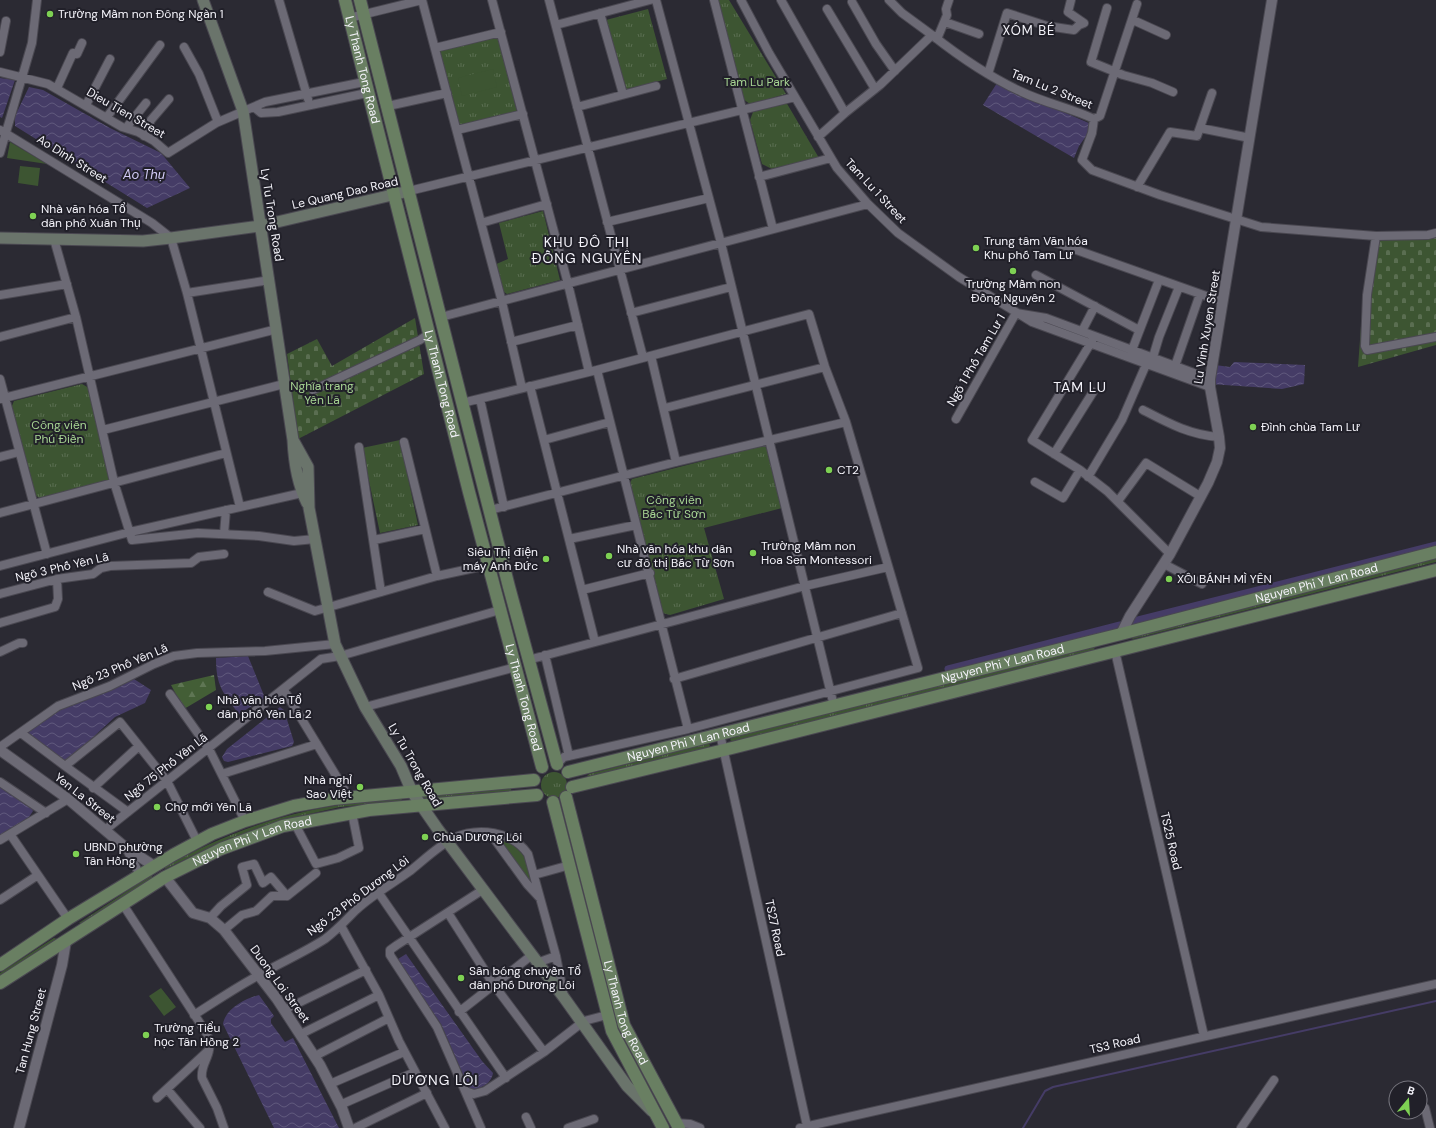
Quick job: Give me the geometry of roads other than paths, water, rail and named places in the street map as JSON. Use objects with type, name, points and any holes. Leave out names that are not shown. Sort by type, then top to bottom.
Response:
[{"type":"main road","name":"Ly Tu Trong Road","points":[[203,0],[243,111],[260,226],[270,280],[293,440],[295,467],[302,493],[309,508]]},
{"type":"main road","name":"Ly Thanh Tong Road","points":[[345,0],[366,88],[395,194],[488,565],[542,767]]},
{"type":"main road","name":"Ly Thanh Tong Road","points":[[360,0],[528,660],[557,764]]},
{"type":"main road","name":"Le Quang Dao Road","points":[[0,238],[143,241],[171,238],[260,226],[409,191]]},
{"type":"main road","name":"Ly Tu Trong Road","points":[[293,440],[308,467],[309,508],[334,644],[365,707],[401,766],[412,792],[421,806],[484,889],[627,1086],[657,1116]]},
{"type":"main road","name":"Nguyen Phi Y Lan Road","points":[[568,772],[1121,634],[1436,552]]},
{"type":"main road","name":"Nguyen Phi Y Lan Road","points":[[569,792],[724,750],[1436,570]]},
{"type":"main road","points":[[494,586],[508,582]]},
{"type":"main road","points":[[1115,651],[1121,634]]},
{"type":"main road","points":[[550,764],[557,764],[568,772],[572,779],[569,792],[553,802],[544,800],[537,795],[534,787],[536,773],[542,767],[550,764]]},
{"type":"main road","name":"Nguyen Phi Y Lan Road","points":[[0,965],[68,919],[154,866],[198,841],[245,821],[294,806],[349,797],[534,780]]},
{"type":"main road","name":"Ly Thanh Tong Road","points":[[569,792],[624,1025],[678,1125]]},
{"type":"main road","name":"Nguyen Phi Y Lan Road","points":[[0,983],[165,876],[221,849],[295,824],[352,813],[537,795]]},
{"type":"main road","name":"Ly Thanh Tong Road","points":[[553,802],[607,1015],[618,1043],[663,1128]]},
{"type":"main road","points":[[154,866],[165,876]]},
{"type":"main road","points":[[66,941],[68,919]]},
{"type":"street","points":[[0,153],[3,131],[23,78],[32,43],[37,0]]},
{"type":"street","points":[[280,0],[310,105]]},
{"type":"street","points":[[349,18],[422,0],[502,302],[511,342],[544,440],[595,642]]},
{"type":"street","points":[[492,0],[578,325],[610,422],[636,526],[650,573],[674,679],[688,729]]},
{"type":"street","points":[[549,0],[631,313],[664,408],[676,462]]},
{"type":"street","points":[[556,25],[650,0]]},
{"type":"street","points":[[656,0],[721,243],[834,706]]},
{"type":"street","points":[[714,0],[773,229]]},
{"type":"street","name":"Tam Lu 1 Street","points":[[741,0],[769,53],[837,168],[868,204],[898,234],[920,251],[1032,322],[1146,365],[1210,383]]},
{"type":"street","points":[[781,0],[844,113]]},
{"type":"street","name":"Tam Lu 2 Street","points":[[889,0],[902,13],[956,54],[988,74],[1023,93],[1094,119],[1092,133],[1082,160],[1092,170],[1237,221],[1261,227],[1376,236],[1428,235],[1436,233]]},
{"type":"street","points":[[818,137],[844,113],[875,89],[934,37],[945,22],[947,15],[946,9],[949,0]]},
{"type":"street","points":[[988,74],[1006,14],[1047,26],[1074,30],[1078,24],[1084,23],[1068,12],[1071,0]]},
{"type":"street","name":"Lu Vinh Xuyen Street","points":[[1121,634],[1130,616],[1170,554],[1217,462],[1220,448],[1210,383],[1272,0]]},
{"type":"street","points":[[852,2],[876,44],[895,71]]},
{"type":"street","points":[[1094,119],[1100,116],[1113,71],[1133,20],[1137,4]]},
{"type":"street","points":[[1107,8],[1091,62],[1113,71],[1152,83],[1173,92]]},
{"type":"street","points":[[827,9],[875,89]]},
{"type":"street","points":[[600,13],[623,94]]},
{"type":"street","points":[[1133,20],[1166,35]]},
{"type":"street","points":[[0,52],[6,21]]},
{"type":"street","points":[[945,22],[980,34]]},
{"type":"street","points":[[435,48],[501,32]]},
{"type":"street","points":[[57,88],[73,54],[77,54],[82,43]]},
{"type":"street","points":[[107,117],[160,45]]},
{"type":"street","points":[[184,47],[199,74],[218,122]]},
{"type":"street","points":[[86,105],[110,58]]},
{"type":"street","name":"Dieu Tien Street","points":[[0,72],[48,84],[57,88],[126,128],[154,141],[168,153],[218,122],[243,111],[255,108],[264,102],[307,94],[366,88]]},
{"type":"street","points":[[577,106],[656,86]]},
{"type":"street","name":"Dieu Tien Street","points":[[255,108],[261,112],[266,112],[310,105],[366,88]]},
{"type":"street","points":[[388,106],[447,93]]},
{"type":"street","points":[[1137,187],[1170,132],[1197,136],[1212,93]]},
{"type":"street","points":[[409,191],[469,178],[587,147],[795,97]]},
{"type":"street","points":[[144,136],[151,120],[169,99]]},
{"type":"street","points":[[126,128],[146,103]]},
{"type":"street","points":[[457,130],[523,114]]},
{"type":"street","points":[[1200,128],[1250,138]]},
{"type":"street","name":"Ao Dinh Street","points":[[3,131],[152,223],[171,238]]},
{"type":"street","points":[[760,177],[831,158]]},
{"type":"street","points":[[607,222],[709,198]]},
{"type":"street","points":[[481,223],[547,204]]},
{"type":"street","points":[[441,318],[619,269],[868,204]]},
{"type":"street","points":[[1376,236],[1367,295],[1365,346],[1367,350],[1436,337]]},
{"type":"street","points":[[171,238],[188,293],[213,402],[240,507]]},
{"type":"street","points":[[54,239],[76,318],[114,482],[131,539],[135,541],[198,533],[294,541],[315,539]]},
{"type":"street","points":[[1054,242],[1223,302]]},
{"type":"street","points":[[1036,275],[1139,330]]},
{"type":"street","points":[[188,293],[270,280]]},
{"type":"street","points":[[1132,350],[1159,280]]},
{"type":"street","points":[[0,295],[66,284]]},
{"type":"street","points":[[631,313],[731,287]]},
{"type":"street","points":[[1088,477],[1122,420],[1151,357],[1179,287]]},
{"type":"street","points":[[1175,366],[1200,294]]},
{"type":"street","points":[[1082,331],[1095,306]]},
{"type":"street","name":"Tam Lu 1 Street","points":[[1016,313],[1046,318],[1175,366],[1210,383]]},
{"type":"street","name":"Ngõ 1 Phố Tam Lư 1","points":[[956,419],[1016,313]]},
{"type":"street","points":[[462,403],[593,371],[809,314],[825,367],[846,422],[918,668],[688,729],[569,756],[557,764]]},
{"type":"street","points":[[0,337],[76,318]]},
{"type":"street","points":[[511,342],[578,325]]},
{"type":"street","points":[[3,398],[200,347],[277,329]]},
{"type":"street","points":[[313,390],[420,340],[430,333]]},
{"type":"street","points":[[1094,336],[1091,345],[1032,440],[1080,470],[1118,501],[1170,554]]},
{"type":"street","points":[[664,408],[756,386],[825,367]]},
{"type":"street","points":[[0,379],[3,398],[20,452],[47,554]]},
{"type":"street","points":[[103,430],[284,384]]},
{"type":"street","points":[[1054,454],[1093,392]]},
{"type":"street","points":[[480,398],[504,507]]},
{"type":"street","points":[[1143,410],[1177,427],[1202,436],[1219,437]]},
{"type":"street","points":[[544,440],[610,422]]},
{"type":"street","points":[[490,510],[557,494],[676,462],[846,422]]},
{"type":"street","points":[[404,442],[437,576]]},
{"type":"street","points":[[359,447],[381,592]]},
{"type":"street","points":[[0,457],[20,452]]},
{"type":"street","points":[[0,513],[226,453]]},
{"type":"street","points":[[1118,501],[1146,463],[1200,496]]},
{"type":"street","points":[[1036,482],[1063,498],[1080,470]]},
{"type":"street","points":[[0,566],[130,532],[302,493]]},
{"type":"street","points":[[224,534],[226,510]]},
{"type":"street","points":[[569,539],[636,526]]},
{"type":"street","points":[[374,540],[425,529]]},
{"type":"street","name":"Ngõ 3 Phố Yên Lã","points":[[0,594],[57,579],[93,574],[101,568],[110,566],[191,563],[198,557],[224,554]]},
{"type":"street","points":[[1164,564],[1202,584]]},
{"type":"street","points":[[268,592],[315,611],[326,606],[437,576],[488,565]]},
{"type":"street","points":[[528,660],[805,586],[888,567]]},
{"type":"street","points":[[582,590],[650,573]]},
{"type":"street","points":[[0,623],[55,607],[58,599],[57,579]]},
{"type":"street","name":"Ngõ 75 Phố Yên Lã","points":[[105,830],[284,690],[321,659],[340,656],[500,610]]},
{"type":"street","points":[[674,679],[902,614]]},
{"type":"street","points":[[0,652],[19,643],[23,644]]},
{"type":"street","name":"Ngõ 23 Phố Yên Lã","points":[[0,749],[20,732],[58,706],[110,686],[154,664],[174,656],[197,653],[265,650],[334,644]]},
{"type":"street","name":"TS25 Road","points":[[1115,651],[1204,1036]]},
{"type":"street","points":[[545,655],[569,756]]},
{"type":"street","points":[[365,707],[516,667]]},
{"type":"street","points":[[284,690],[349,797]]},
{"type":"street","points":[[170,694],[209,749],[245,821]]},
{"type":"street","points":[[65,766],[120,722],[168,781],[198,841]]},
{"type":"street","points":[[20,732],[93,788],[128,812]]},
{"type":"street","name":"TS27 Road","points":[[720,734],[803,1127]]},
{"type":"street","points":[[222,774],[317,744]]},
{"type":"street","points":[[93,788],[139,746]]},
{"type":"street","name":"Yen La Street","points":[[0,749],[68,799],[126,847],[154,866]]},
{"type":"street","points":[[0,782],[46,813]]},
{"type":"street","points":[[0,840],[68,799]]},
{"type":"street","points":[[295,824],[316,864],[338,858],[359,848],[352,813]]},
{"type":"street","points":[[490,833],[506,836],[518,843],[528,854],[556,956],[565,1000]]},
{"type":"street","points":[[490,833],[526,884],[540,898]]},
{"type":"street","name":"Ngõ 23 Phố Dương Lôi","points":[[194,1015],[258,975],[324,939],[341,926],[356,910],[378,892],[448,842],[461,836],[490,833]]},
{"type":"street","points":[[10,834],[68,919]]},
{"type":"street","points":[[126,847],[140,875]]},
{"type":"street","points":[[210,918],[221,906],[247,885],[242,867],[254,864],[263,883],[271,877],[287,896]]},
{"type":"street","points":[[534,875],[570,865]]},
{"type":"street","points":[[224,930],[242,916],[256,911],[272,896],[287,896],[316,873]]},
{"type":"street","points":[[0,900],[38,875]]},
{"type":"street","name":"Duong Loi Street","points":[[165,876],[193,913],[210,918],[224,930],[284,1010],[315,1056],[340,1105],[349,1128]]},
{"type":"street","points":[[481,1128],[436,1027],[390,955],[390,950],[484,889]]},
{"type":"street","points":[[378,892],[458,1012],[506,1078]]},
{"type":"street","points":[[122,903],[207,1034],[210,1042],[210,1050],[201,1073],[217,1108],[224,1128]]},
{"type":"street","points":[[448,913],[494,985],[544,1052]]},
{"type":"street","points":[[341,926],[379,995],[404,1052],[445,1128]]},
{"type":"street","name":"Tan Hung Street","points":[[19,1128],[62,965],[66,941]]},
{"type":"street","points":[[458,1012],[494,985],[534,959],[556,956]]},
{"type":"street","points":[[284,1010],[366,970]]},
{"type":"street","name":"TS3 Road","points":[[803,1127],[1436,984]]},
{"type":"street","points":[[301,1034],[379,995]]},
{"type":"street","points":[[465,1091],[478,1094],[506,1078],[544,1052],[581,1023],[592,1018],[607,1015]]},
{"type":"street","points":[[315,1056],[389,1018]]},
{"type":"street","points":[[157,1098],[210,1050]]},
{"type":"street","points":[[330,1084],[404,1052]]},
{"type":"street","points":[[340,1105],[415,1072]]},
{"type":"street","points":[[1241,1128],[1274,1080]]},
{"type":"street","points":[[167,1088],[200,1128]]},
{"type":"street","points":[[355,1128],[427,1093]]},
{"type":"street","points":[[526,1117],[531,1128]]},
{"type":"street","points":[[568,1128],[594,1119]]},
{"type":"street","points":[[678,1125],[690,1124],[700,1128]]},
{"type":"water","points":[[0,78],[15,80],[2,118],[0,117]]},
{"type":"water","points":[[997,83],[1091,124],[1089,132],[1079,146],[1074,158],[983,105]]},
{"type":"water","name":"Ao Thụ","points":[[29,87],[43,90],[110,128],[161,153],[190,188],[147,208],[15,126],[15,116]]},
{"type":"water","points":[[1234,362],[1305,365],[1304,384],[1282,389],[1210,384],[1215,365],[1230,367]]},
{"type":"water","points":[[248,656],[265,698],[239,714],[225,694],[219,682],[216,668],[216,658]]},
{"type":"water","points":[[134,679],[151,690],[145,703],[115,717],[66,762],[27,734],[51,711]]},
{"type":"water","points":[[280,707],[284,710],[294,742],[292,746],[228,762],[224,761],[222,757],[227,749]]},
{"type":"water","points":[[0,787],[31,807],[33,811],[29,817],[0,836]]},
{"type":"water","points":[[406,954],[482,1061],[493,1073],[490,1080],[478,1089],[470,1091],[441,1024],[405,973],[398,959]]},
{"type":"water","points":[[259,995],[274,1016],[271,1019],[271,1023],[285,1042],[293,1038],[339,1128],[274,1128],[223,1024],[232,1009],[242,1002]]},
{"type":"waterway","points":[[1134,621],[1436,545]]},
{"type":"waterway","points":[[948,669],[1120,625]]},
{"type":"waterway","points":[[1023,1128],[1045,1091],[1053,1087],[1436,1001]]},
{"type":"place","name":"Trường Mầm non Đông Ngàn 1","points":[[50,14]]},
{"type":"place","name":"Nhà văn hóa Tổ dân phố Xuân Thụ","points":[[33,216]]},
{"type":"place","name":"Trung tâm Văn hóa Khu phố Tam Lư","points":[[976,248]]},
{"type":"place","name":"Trường Mầm non Đồng Nguyên 2","points":[[1013,271]]},
{"type":"place","name":"Đình chùa Tam Lư","points":[[1253,427]]},
{"type":"place","name":"CT2","points":[[829,470]]},
{"type":"place","name":"Trường Mầm non Hoa Sen Montessori","points":[[753,553]]},
{"type":"place","name":"Nhà văn hóa khu dân cư đô thị Bắc Từ Sơn","points":[[609,556]]},
{"type":"place","name":"Siêu Thị điện máy Anh Đức","points":[[546,559]]},
{"type":"place","name":"XÔI BÁNH MÌ YÊN","points":[[1169,579]]},
{"type":"place","name":"Nhà văn hóa Tổ dân phố Yên Lã 2","points":[[209,707]]},
{"type":"place","name":"Nhà nghỉ Sao Việt","points":[[360,787]]},
{"type":"place","name":"Chợ mới Yên Lã","points":[[157,807]]},
{"type":"place","name":"Chùa Dương Lôi","points":[[425,837]]},
{"type":"place","name":"UBND phường Tân Hồng","points":[[76,854]]},
{"type":"place","name":"Sân bóng chuyền Tổ dân phố Dương Lôi","points":[[461,978]]},
{"type":"place","name":"Trường Tiểu học Tân Hồng 2","points":[[146,1035]]},
{"type":"district","name":"XÓM BÉ","points":[[1029,30]]},
{"type":"district","name":"KHU ĐÔ THỊ ĐỒNG NGUYÊN","points":[[587,250]]},
{"type":"district","name":"TAM LU","points":[[1080,387]]},
{"type":"district","name":"DƯƠNG LÔI","points":[[435,1080]]},
{"type":"park label","name":"Tam Lu Park","points":[[757,82]]},
{"type":"park label","name":"Nghĩa trang Yên Lã","points":[[322,393]]},
{"type":"park label","name":"Công viên Phú Điền","points":[[59,432]]},
{"type":"park label","name":"Công viên Bắc Từ Sơn","points":[[674,507]]}]
